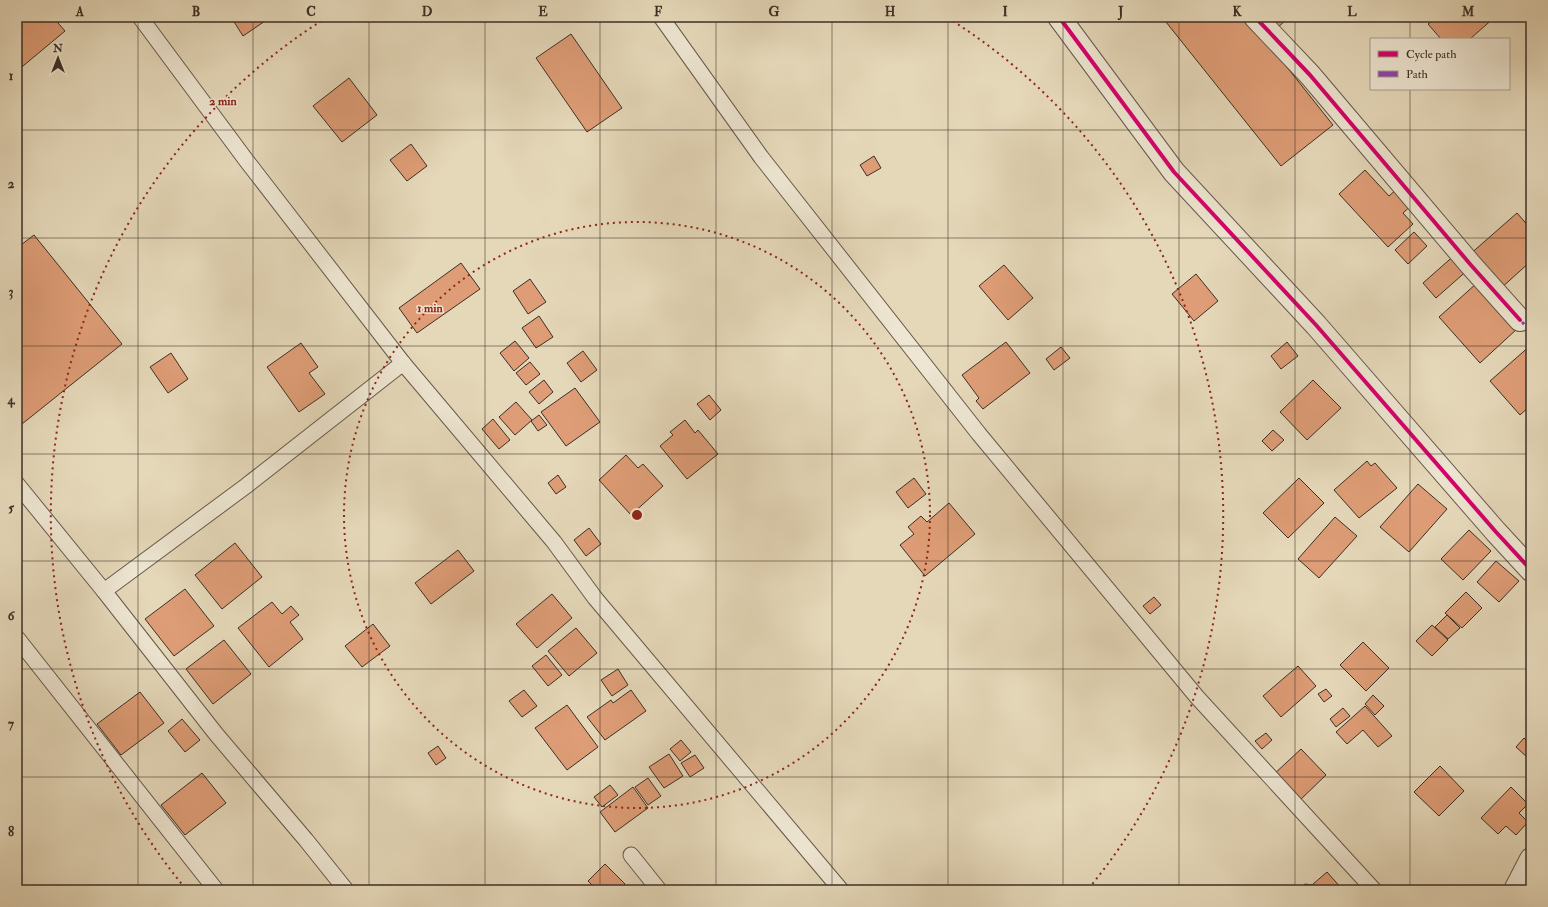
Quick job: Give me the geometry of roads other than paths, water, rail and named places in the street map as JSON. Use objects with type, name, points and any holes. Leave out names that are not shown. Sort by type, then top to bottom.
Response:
[{"type":"street","points":[[1060,17],[1174,172],[1316,325],[1490,526],[1531,570]]},
{"type":"street","points":[[1256,17],[1310,75],[1470,264],[1520,320]]},
{"type":"street","points":[[1515,890],[1531,859]]},
{"type":"lane","points":[[140,17],[246,160],[403,363],[554,542],[596,598],[841,890]]},
{"type":"lane","points":[[661,17],[761,157],[979,434],[1198,697],[1374,890]]},
{"type":"lane","points":[[104,592],[246,486],[403,363]]},
{"type":"lane","points":[[17,484],[216,734],[306,840],[346,890]]},
{"type":"lane","points":[[17,638],[216,890]]},
{"type":"lane","points":[[631,855],[660,890]]}]
